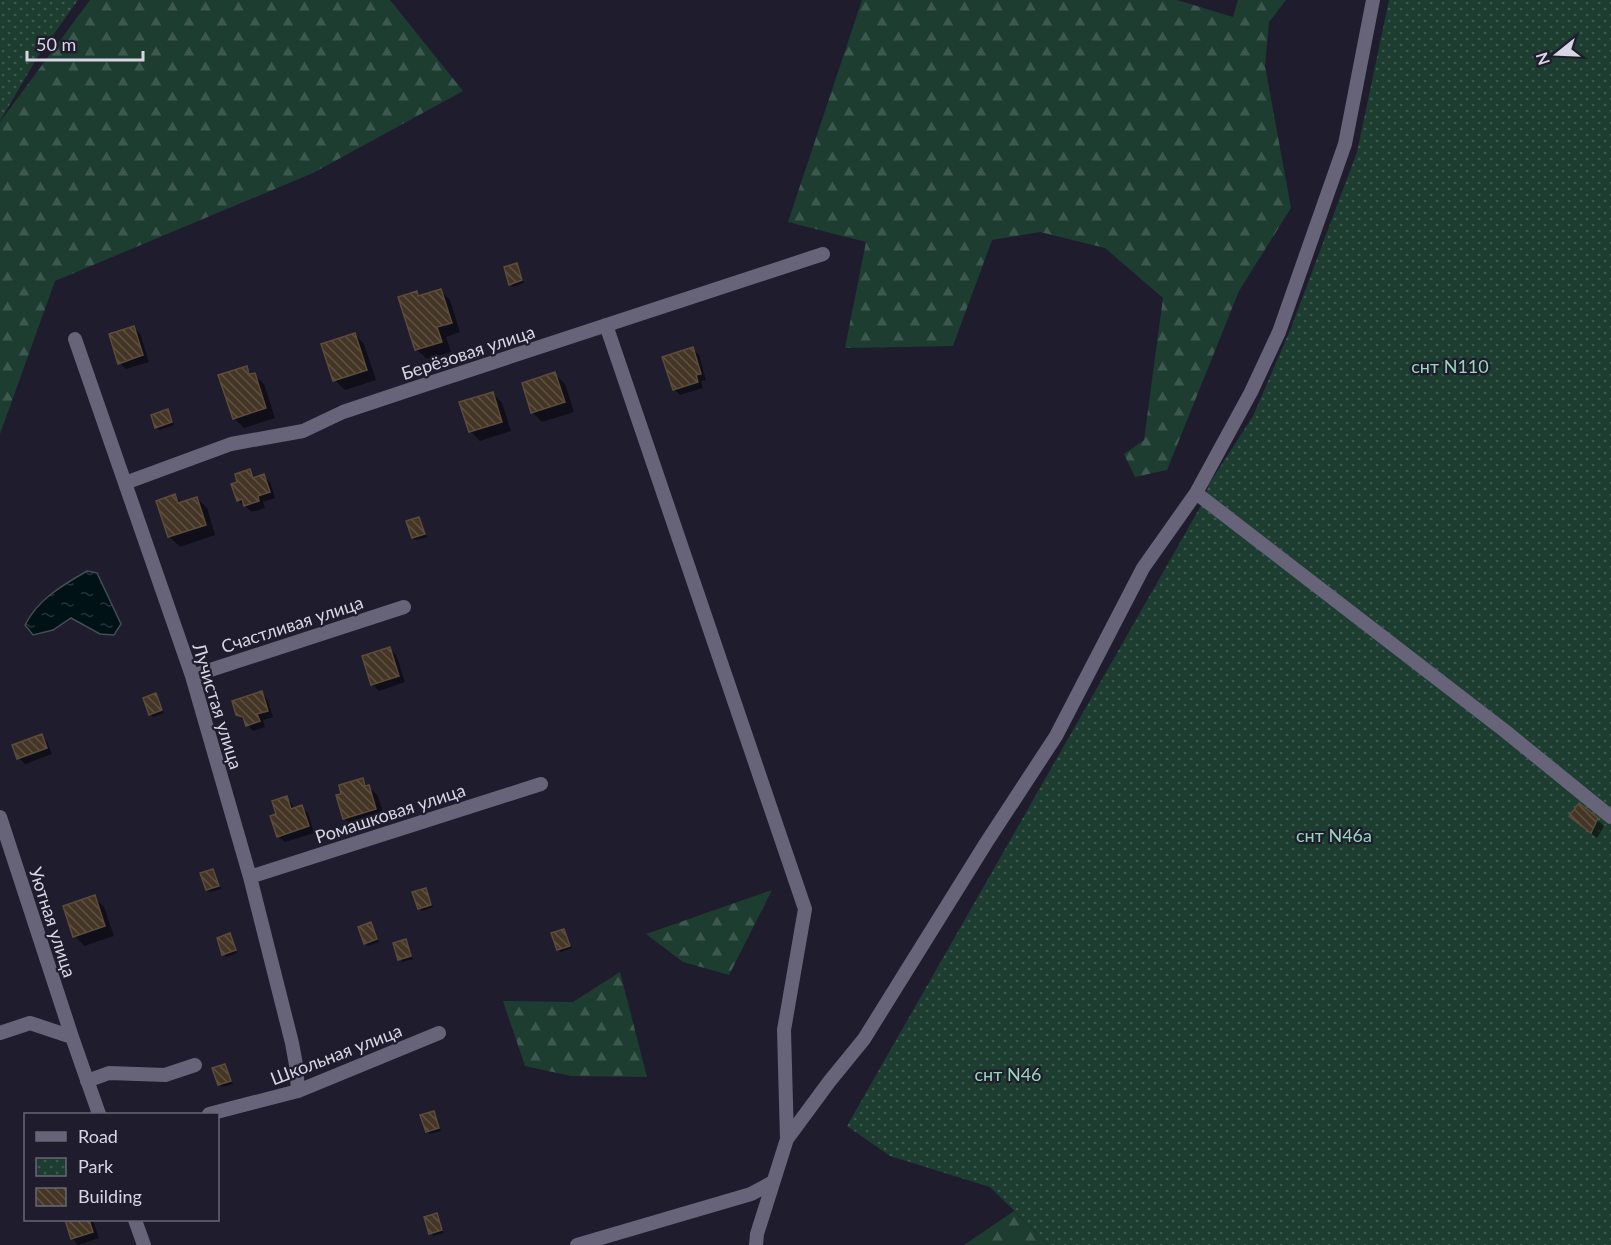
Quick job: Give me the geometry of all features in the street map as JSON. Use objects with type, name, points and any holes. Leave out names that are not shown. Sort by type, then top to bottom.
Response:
[{"type":"street","points":[[756,1245],[757,1234],[787,1139],[864,1039],[986,843],[1056,736],[1143,568],[1196,493],[1251,392],[1279,332],[1345,144],[1373,0]]},
{"type":"street","name":"Берёзовая улица","points":[[125,483],[231,444],[303,431],[343,412],[823,254]]},
{"type":"street","points":[[606,325],[805,909],[784,1030],[787,1139]]},
{"type":"street","name":"Лучистая улица","points":[[75,339],[192,676],[250,877],[292,1043],[298,1091]]},
{"type":"street","points":[[1196,493],[1505,731],[1611,817]]},
{"type":"street","name":"Счастливая улица","points":[[192,676],[404,607]]},
{"type":"street","name":"Ромашковая улица","points":[[250,877],[541,784]]},
{"type":"street","name":"Уютная улица","points":[[0,817],[87,1081]]},
{"type":"street","points":[[0,1033],[30,1023],[72,1038]]},
{"type":"street","name":"Школьная улица","points":[[213,1113],[298,1091],[439,1034]]},
{"type":"street","points":[[99,1113],[87,1081],[110,1073],[165,1075],[195,1065]]},
{"type":"street","points":[[577,1245],[751,1194],[773,1182]]},
{"type":"street","points":[[135,1221],[144,1245]]},
{"type":"green space","points":[[0,0],[78,0],[37,58],[0,121]]},
{"type":"green space","points":[[90,0],[390,0],[463,91],[313,173],[55,281],[0,434],[0,122]]},
{"type":"green space","points":[[862,0],[1177,0],[1233,17],[1238,0],[1286,0],[1269,22],[1265,66],[1291,208],[1239,291],[1167,470],[1135,477],[1124,454],[1144,440],[1163,298],[1105,248],[1040,232],[992,240],[953,346],[845,348],[866,242],[788,222]]},
{"type":"green space","points":[[1389,0],[1611,0],[1611,1245],[1049,1245],[990,1187],[890,1156],[847,1126],[1202,504],[1209,484],[1253,416],[1291,328],[1357,152]]},
{"type":"green space","points":[[772,890],[729,975],[683,962],[646,934]]},
{"type":"green space","points":[[620,972],[647,1077],[571,1076],[525,1066],[503,1001],[573,1002]]},
{"type":"green space","points":[[1014,1211],[1049,1245],[964,1245]]},
{"type":"water","points":[[87,571],[97,573],[121,624],[114,635],[100,634],[71,618],[53,630],[33,635],[25,625],[30,616],[60,587]]},
{"type":"building","points":[[517,263],[522,280],[509,285],[504,267]]},
{"type":"building","points":[[441,289],[452,323],[437,327],[442,342],[415,350],[398,297],[417,291],[418,296]]},
{"type":"building","points":[[134,326],[143,355],[118,364],[109,334]]},
{"type":"building","points":[[355,333],[367,370],[333,381],[321,344]]},
{"type":"building","points":[[693,347],[701,374],[696,375],[698,382],[673,390],[662,357]]},
{"type":"building","points":[[247,366],[249,374],[255,373],[266,408],[233,419],[218,375]]},
{"type":"building","points":[[555,372],[565,402],[531,413],[522,383]]},
{"type":"building","points":[[493,392],[502,422],[469,432],[459,402]]},
{"type":"building","points":[[168,409],[172,422],[155,428],[151,415]]},
{"type":"building","points":[[250,469],[253,478],[264,474],[270,492],[258,496],[259,501],[244,506],[242,499],[237,501],[231,484],[237,482],[235,474]]},
{"type":"building","points":[[175,494],[178,503],[197,497],[206,525],[168,537],[156,501]]},
{"type":"building","points":[[419,517],[425,534],[412,538],[406,521]]},
{"type":"building","points":[[390,647],[399,676],[371,685],[362,656]]},
{"type":"building","points":[[262,691],[268,711],[257,714],[260,721],[246,726],[243,717],[236,715],[232,701]]},
{"type":"building","points":[[156,693],[162,710],[149,715],[143,698]]},
{"type":"building","points":[[42,734],[47,748],[17,759],[12,745]]},
{"type":"building","points":[[363,778],[365,786],[369,785],[376,809],[343,819],[336,795],[341,794],[339,785]]},
{"type":"building","points":[[287,796],[291,809],[302,805],[309,826],[277,837],[270,816],[276,814],[272,801]]},
{"type":"building","points":[[1579,803],[1598,818],[1591,833],[1569,816]]},
{"type":"building","points":[[213,869],[219,886],[206,890],[200,873]]},
{"type":"building","points":[[426,888],[431,905],[418,909],[412,892]]},
{"type":"building","points":[[95,895],[105,926],[73,937],[63,906]]},
{"type":"building","points":[[371,922],[377,939],[364,944],[358,927]]},
{"type":"building","points":[[564,929],[570,946],[557,950],[551,933]]},
{"type":"building","points":[[230,933],[236,950],[222,955],[217,938]]},
{"type":"building","points":[[406,939],[411,956],[398,960],[393,943]]},
{"type":"building","points":[[225,1064],[231,1081],[218,1085],[212,1068]]},
{"type":"building","points":[[434,1111],[439,1128],[426,1132],[420,1115]]},
{"type":"building","points":[[437,1213],[442,1230],[429,1234],[424,1217]]},
{"type":"building","points":[[65,1221],[89,1221],[93,1232],[71,1239]]},
{"type":"park label","name":"снт N110","points":[[1450,366]]},
{"type":"park label","name":"снт N46а","points":[[1334,835]]},
{"type":"park label","name":"снт N46","points":[[1008,1074]]}]
